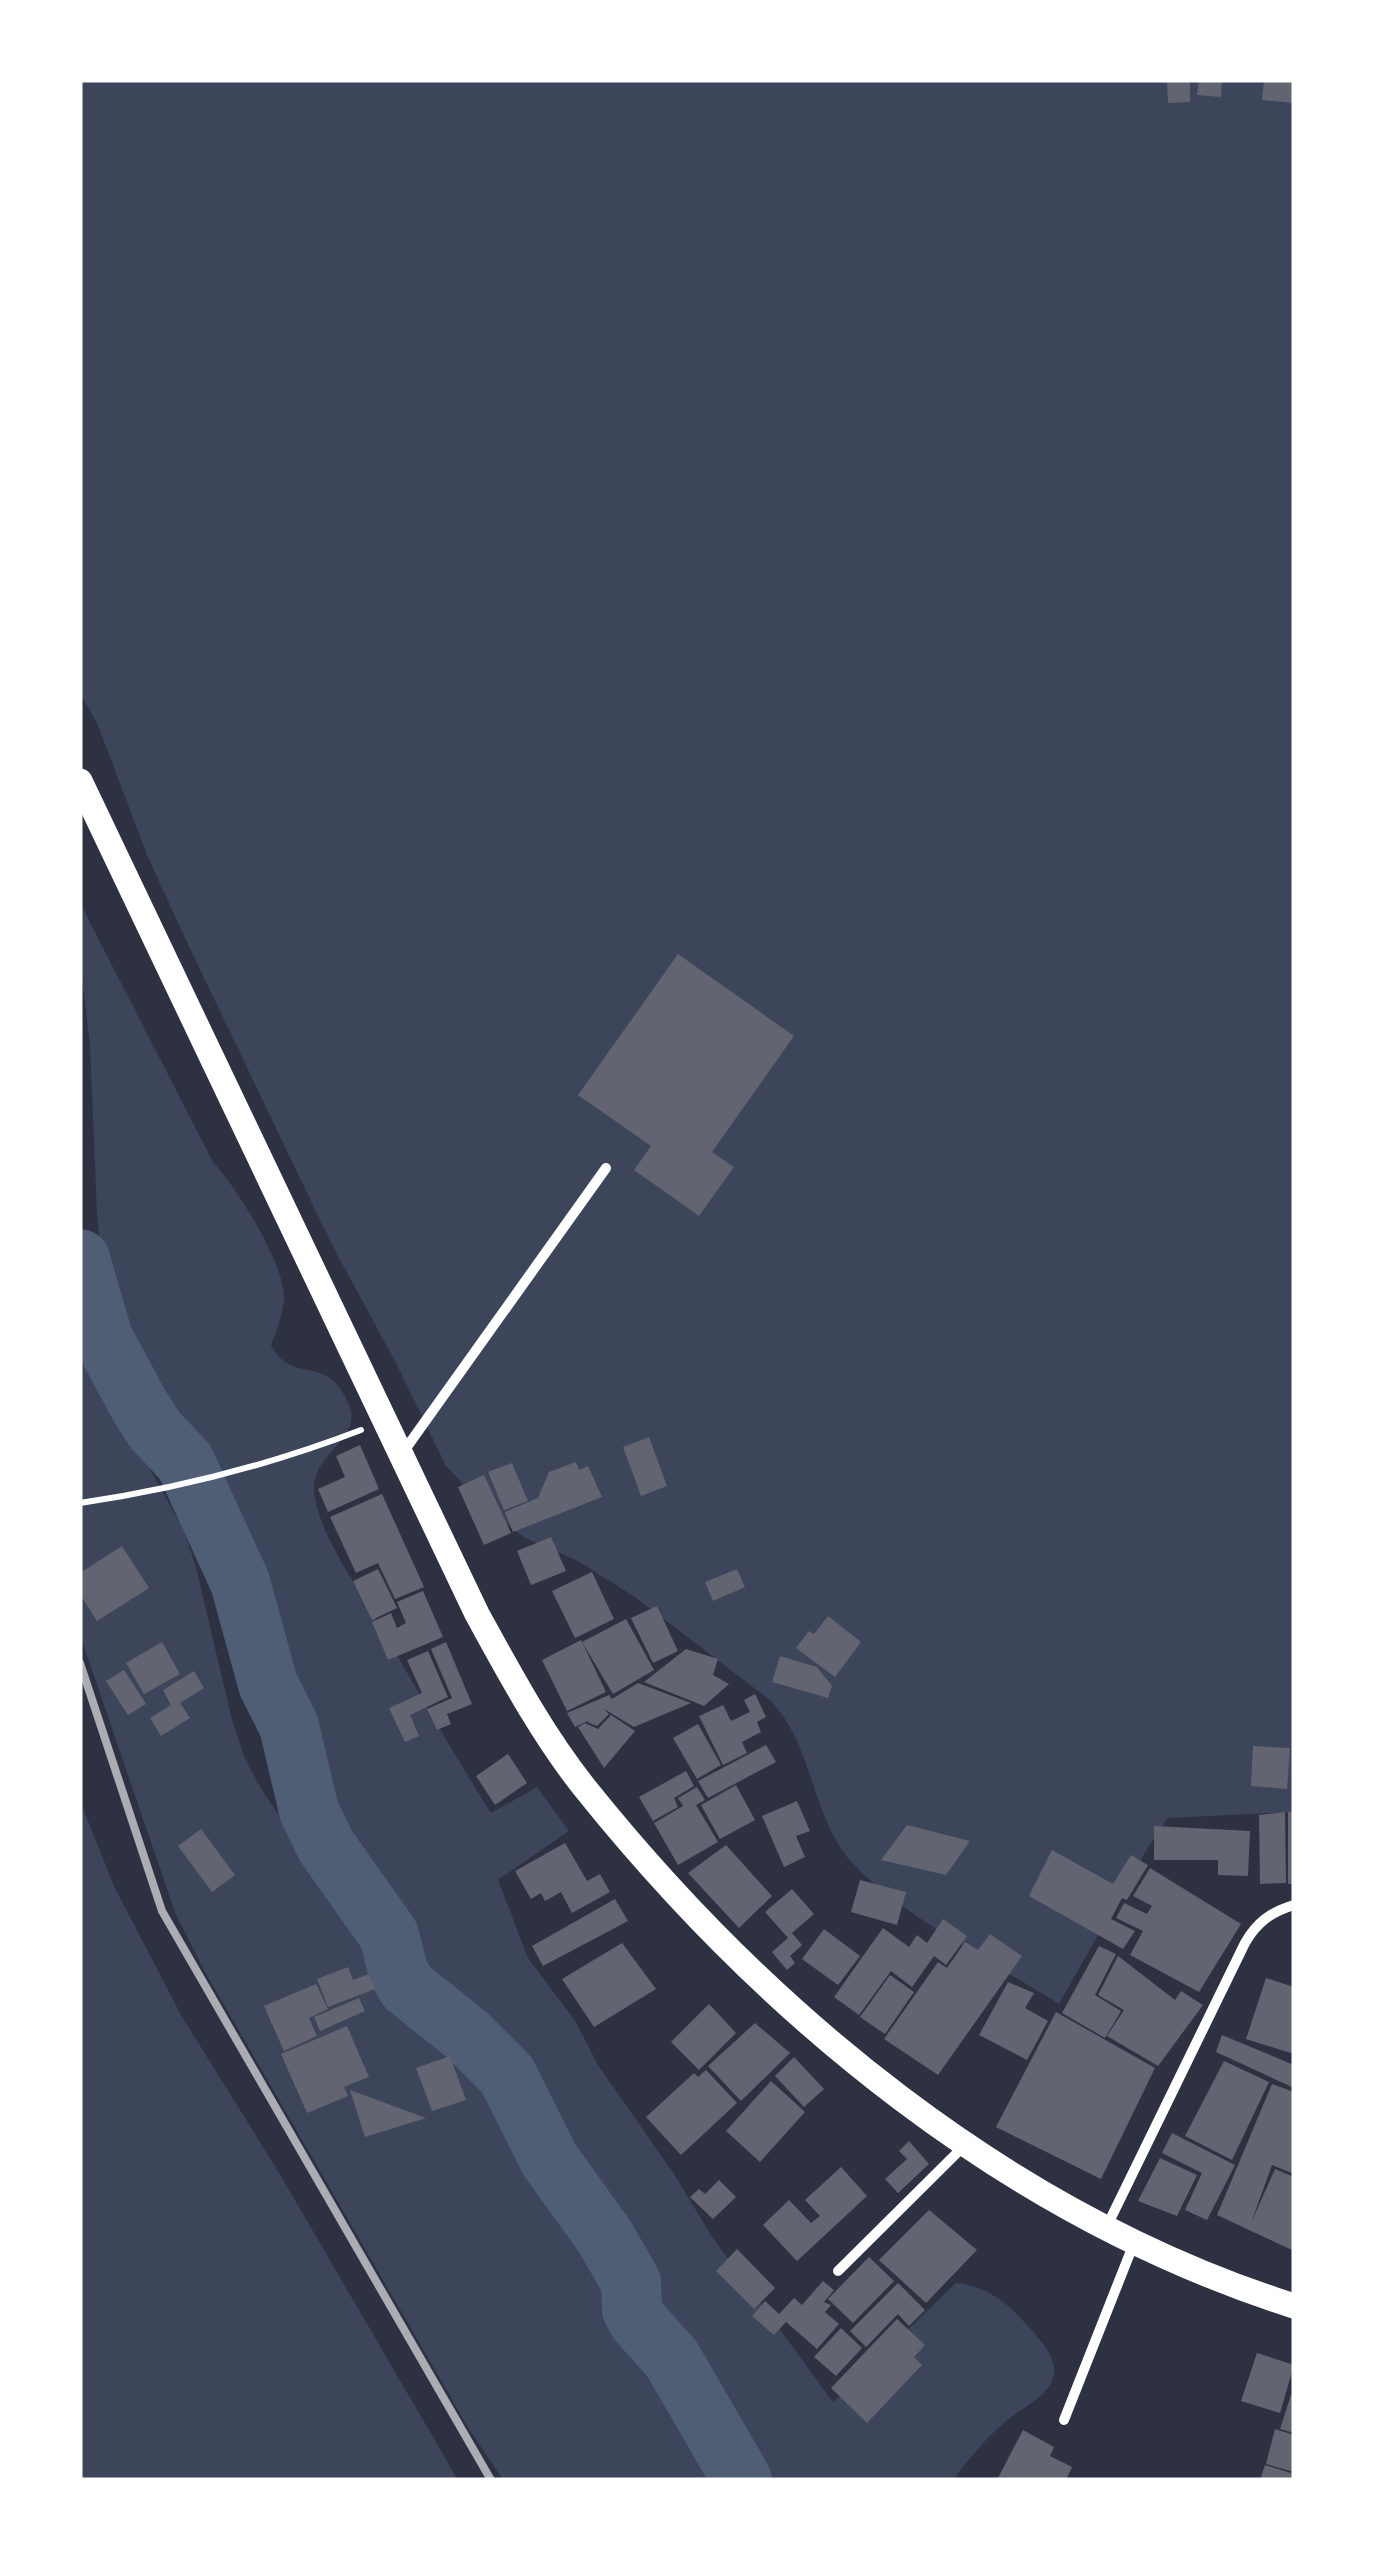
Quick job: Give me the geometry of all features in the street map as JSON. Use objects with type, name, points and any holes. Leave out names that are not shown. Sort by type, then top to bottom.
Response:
[{"type":"main road","points":[[80,782],[477,1614],[525,1701],[583,1785],[706,1929],[825,2038],[966,2144],[1019,2182],[1106,2229],[1251,2292],[1294,2306]]},
{"type":"street","points":[[400,1456],[606,1168]]},
{"type":"street","points":[[1106,2229],[1245,1943],[1255,1926],[1294,1906]]},
{"type":"street","points":[[838,2271],[966,2144]]},
{"type":"street","points":[[1064,2420],[1134,2242]]},
{"type":"path","points":[[80,1503],[144,1493],[288,1458],[385,1421]]},
{"type":"shaded area","points":[[80,80],[1294,80],[1294,1812],[1168,1818],[1059,2004],[939,1931],[878,1887],[855,1865],[838,1844],[793,1733],[770,1700],[635,1597],[576,1560],[523,1537],[481,1503],[446,1466],[331,1243],[184,936],[147,855],[97,723],[80,694]]},
{"type":"shaded area","points":[[80,903],[213,1162],[246,1208],[277,1266],[284,1299],[271,1345],[289,1364],[331,1379],[349,1405],[349,1429],[325,1459],[314,1484],[319,1515],[333,1547],[491,1813],[537,1787],[569,1831],[498,1880],[528,1958],[576,2022],[598,2065],[713,2238],[833,2402],[956,2283],[978,2288],[1005,2303],[1048,2351],[1054,2366],[1049,2387],[991,2435],[953,2480],[765,2480],[502,2054],[471,2021],[423,1986],[402,1920],[343,1817],[319,1764],[223,1487],[203,1449],[119,1335],[111,1312],[97,1214],[90,1045],[80,961]]},
{"type":"shaded area","points":[[80,1335],[132,1421],[150,1469],[184,1531],[232,1720],[260,1787],[330,1890],[388,1995],[428,2029],[461,2045],[481,2062],[526,2153],[570,2204],[613,2269],[623,2321],[632,2340],[659,2363],[668,2381],[673,2407],[714,2480],[503,2480],[469,2429],[205,1972],[176,1915],[80,1635]]},
{"type":"shaded area","points":[[80,1801],[114,1886],[181,2015],[278,2171],[458,2480],[80,2480]]},
{"type":"building","points":[[1167,80],[1190,80],[1190,102],[1168,103]]},
{"type":"building","points":[[1199,80],[1222,80],[1221,97],[1197,95]]},
{"type":"building","points":[[1264,80],[1294,80],[1294,103],[1262,100]]},
{"type":"building","points":[[678,954],[794,1036],[712,1152],[734,1167],[699,1216],[634,1170],[651,1146],[578,1095]]},
{"type":"building","points":[[649,1437],[667,1486],[641,1496],[623,1447]]},
{"type":"building","points":[[360,1445],[379,1489],[328,1512],[318,1489],[345,1477],[336,1456]]},
{"type":"building","points":[[576,1462],[579,1470],[588,1466],[602,1497],[513,1532],[505,1512],[538,1498],[549,1472]]},
{"type":"building","points":[[512,1463],[528,1501],[504,1510],[488,1472]]},
{"type":"building","points":[[484,1475],[511,1533],[484,1545],[458,1487]]},
{"type":"building","points":[[382,1494],[424,1587],[395,1599],[378,1563],[356,1573],[330,1517]]},
{"type":"building","points":[[551,1537],[566,1571],[531,1585],[517,1551]]},
{"type":"building","points":[[122,1546],[149,1588],[97,1621],[80,1594],[80,1573]]},
{"type":"building","points":[[378,1569],[397,1608],[372,1620],[353,1581]]},
{"type":"building","points":[[737,1569],[745,1587],[713,1601],[705,1582]]},
{"type":"building","points":[[592,1572],[614,1619],[575,1638],[552,1591]]},
{"type":"building","points":[[423,1591],[443,1637],[388,1660],[372,1622],[391,1613],[397,1628],[406,1623],[397,1602]]},
{"type":"building","points":[[657,1606],[678,1651],[653,1663],[631,1618]]},
{"type":"building","points":[[828,1616],[861,1642],[835,1677],[796,1648]]},
{"type":"building","points":[[626,1619],[654,1670],[613,1694],[582,1642]]},
{"type":"building","points":[[581,1640],[606,1692],[567,1711],[542,1660]]},
{"type":"building","points":[[162,1642],[180,1674],[144,1694],[126,1663]]},
{"type":"building","points":[[446,1642],[472,1704],[447,1714],[451,1724],[437,1730],[427,1709],[452,1698],[431,1649]]},
{"type":"building","points":[[686,1649],[718,1659],[713,1675],[729,1684],[704,1706],[644,1682]]},
{"type":"building","points":[[428,1651],[448,1697],[410,1715],[419,1736],[405,1742],[389,1708],[422,1693],[407,1660]]},
{"type":"building","points":[[780,1656],[817,1667],[832,1686],[828,1698],[772,1682]]},
{"type":"building","points":[[124,1670],[146,1704],[128,1715],[106,1681]]},
{"type":"building","points":[[194,1671],[204,1688],[180,1703],[190,1718],[161,1736],[150,1718],[171,1705],[163,1690]]},
{"type":"building","points":[[638,1683],[691,1703],[634,1727],[604,1709],[609,1714],[597,1726],[587,1722],[590,1720],[575,1727],[567,1713],[609,1695],[612,1699]]},
{"type":"building","points":[[755,1694],[766,1717],[757,1722],[761,1732],[742,1742],[747,1753],[723,1765],[699,1716],[723,1705],[731,1721],[750,1712],[744,1700]]},
{"type":"building","points":[[611,1715],[635,1731],[604,1768],[578,1727],[585,1723],[598,1729]]},
{"type":"building","points":[[698,1724],[721,1765],[697,1779],[673,1738]]},
{"type":"building","points":[[766,1745],[776,1762],[708,1798],[698,1781]]},
{"type":"building","points":[[1253,1746],[1290,1748],[1287,1789],[1251,1786]]},
{"type":"building","points":[[508,1754],[527,1783],[495,1805],[476,1776]]},
{"type":"building","points":[[686,1771],[694,1786],[674,1798],[678,1807],[653,1821],[639,1797]]},
{"type":"building","points":[[736,1785],[755,1820],[720,1839],[701,1805]]},
{"type":"building","points":[[697,1787],[705,1800],[696,1805],[718,1842],[678,1865],[654,1823],[683,1806],[678,1798]]},
{"type":"building","points":[[797,1801],[810,1831],[796,1836],[805,1857],[784,1867],[762,1816]]},
{"type":"building","points":[[1285,1812],[1286,1883],[1260,1884],[1259,1815]]},
{"type":"building","points":[[1288,1812],[1294,1812],[1294,1884],[1288,1884]]},
{"type":"building","points":[[907,1825],[970,1841],[946,1875],[881,1860]]},
{"type":"building","points":[[1154,1826],[1250,1831],[1248,1876],[1218,1875],[1218,1860],[1154,1860]]},
{"type":"building","points":[[201,1829],[235,1875],[212,1892],[178,1846]]},
{"type":"building","points":[[565,1843],[587,1881],[600,1874],[610,1892],[572,1913],[561,1892],[545,1901],[541,1893],[531,1899],[515,1871]]},
{"type":"building","points":[[726,1845],[772,1896],[739,1928],[688,1873]]},
{"type":"building","points":[[1052,1850],[1113,1884],[1131,1855],[1148,1865],[1111,1919],[1135,1931],[1123,1949],[1029,1896]]},
{"type":"building","points":[[1150,1868],[1241,1924],[1199,1992],[1130,1955],[1143,1931],[1116,1918],[1124,1903],[1147,1914],[1152,1906],[1133,1896]]},
{"type":"building","points":[[860,1880],[906,1892],[897,1925],[851,1912]]},
{"type":"building","points":[[792,1889],[814,1914],[792,1933],[802,1945],[790,1956],[795,1963],[787,1970],[772,1952],[788,1938],[765,1912]]},
{"type":"building","points":[[615,1899],[628,1921],[543,1966],[532,1946]]},
{"type":"building","points":[[943,1919],[967,1936],[946,1965],[934,1956],[912,1987],[891,1971],[859,2015],[834,1997],[883,1928],[909,1947],[917,1935],[927,1943]]},
{"type":"building","points":[[824,1929],[860,1956],[838,1985],[802,1959]]},
{"type":"building","points":[[990,1934],[1022,1956],[938,2075],[884,2039],[938,1962],[947,1968],[965,1942],[978,1950]]},
{"type":"building","points":[[622,1943],[656,1989],[594,2027],[562,1979]]},
{"type":"building","points":[[1099,1946],[1116,1954],[1095,1995],[1121,2011],[1105,2038],[1062,2013]]},
{"type":"building","points":[[1118,1956],[1175,2000],[1181,1991],[1203,2005],[1158,2066],[1107,2036],[1124,2010],[1098,1995]]},
{"type":"building","points":[[348,1967],[353,1980],[369,1974],[375,1989],[328,2007],[317,1979]]},
{"type":"building","points":[[890,1975],[914,1992],[885,2034],[860,2017]]},
{"type":"building","points":[[1266,1978],[1294,1987],[1294,2054],[1246,2039]]},
{"type":"building","points":[[1008,1982],[1034,1993],[1025,2008],[1048,2021],[1027,2060],[979,2035]]},
{"type":"building","points":[[316,1984],[328,2009],[309,2018],[317,2036],[284,2051],[264,2006]]},
{"type":"building","points":[[359,1998],[365,2011],[320,2031],[314,2017]]},
{"type":"building","points":[[709,2004],[736,2033],[699,2070],[671,2042]]},
{"type":"building","points":[[1056,2012],[1155,2068],[1101,2179],[996,2127]]},
{"type":"building","points":[[755,2023],[790,2053],[741,2101],[708,2066]]},
{"type":"building","points":[[347,2026],[369,2077],[344,2087],[348,2096],[307,2113],[281,2054]]},
{"type":"building","points":[[1222,2035],[1294,2065],[1294,2088],[1216,2052]]},
{"type":"building","points":[[450,2056],[466,2100],[432,2111],[416,2068]]},
{"type":"building","points":[[794,2057],[824,2089],[804,2107],[775,2076]]},
{"type":"building","points":[[1224,2061],[1269,2082],[1232,2160],[1185,2136]]},
{"type":"building","points":[[706,2070],[737,2103],[681,2155],[646,2117],[694,2073],[698,2077]]},
{"type":"building","points":[[771,2081],[805,2112],[760,2162],[726,2131]]},
{"type":"building","points":[[1272,2084],[1294,2092],[1294,2174],[1272,2165],[1251,2223],[1275,2169],[1294,2177],[1294,2251],[1217,2215]]},
{"type":"building","points":[[350,2090],[426,2118],[365,2137]]},
{"type":"building","points":[[1172,2133],[1235,2165],[1207,2220],[1185,2210],[1202,2173],[1162,2153]]},
{"type":"building","points":[[909,2141],[929,2164],[898,2193],[885,2179],[907,2159],[899,2151]]},
{"type":"building","points":[[1160,2158],[1197,2175],[1177,2216],[1138,2201]]},
{"type":"building","points":[[841,2167],[867,2196],[797,2261],[763,2225],[789,2200],[811,2223],[820,2216],[805,2200]]},
{"type":"building","points":[[719,2180],[736,2197],[713,2219],[690,2197],[699,2189],[705,2194]]},
{"type":"building","points":[[929,2210],[977,2250],[926,2303],[879,2260]]},
{"type":"building","points":[[737,2249],[775,2288],[754,2309],[716,2271]]},
{"type":"building","points":[[869,2257],[894,2281],[853,2323],[828,2299]]},
{"type":"building","points":[[823,2281],[834,2290],[824,2302],[831,2305],[825,2312],[839,2324],[817,2349],[786,2322],[774,2335],[752,2316],[765,2301],[779,2314],[794,2298],[802,2305]]},
{"type":"building","points":[[898,2283],[925,2310],[909,2326],[898,2314],[866,2347],[850,2331]]},
{"type":"building","points":[[897,2319],[925,2345],[914,2357],[922,2365],[867,2423],[831,2388]]},
{"type":"building","points":[[841,2328],[862,2348],[836,2376],[814,2357]]},
{"type":"building","points":[[1257,2353],[1294,2365],[1280,2413],[1241,2401]]},
{"type":"building","points":[[1291,2395],[1294,2396],[1294,2433],[1280,2429]]},
{"type":"building","points":[[1275,2429],[1294,2435],[1294,2472],[1266,2464]]},
{"type":"building","points":[[1023,2430],[1054,2447],[1050,2456],[1072,2467],[1066,2480],[997,2480]]},
{"type":"building","points":[[1265,2465],[1294,2474],[1294,2480],[1260,2480]]},
{"type":"waterway","points":[[80,1259],[103,1338],[155,1430],[185,1462],[240,1582],[268,1684],[289,1726],[309,1811],[326,1846],[389,1935],[398,1971],[407,1987],[467,2035],[507,2075],[549,2159],[605,2237],[631,2282],[632,2310],[638,2321],[672,2359],[742,2480]]},
{"type":"railway","points":[[80,1663],[162,1911],[491,2480]]}]
